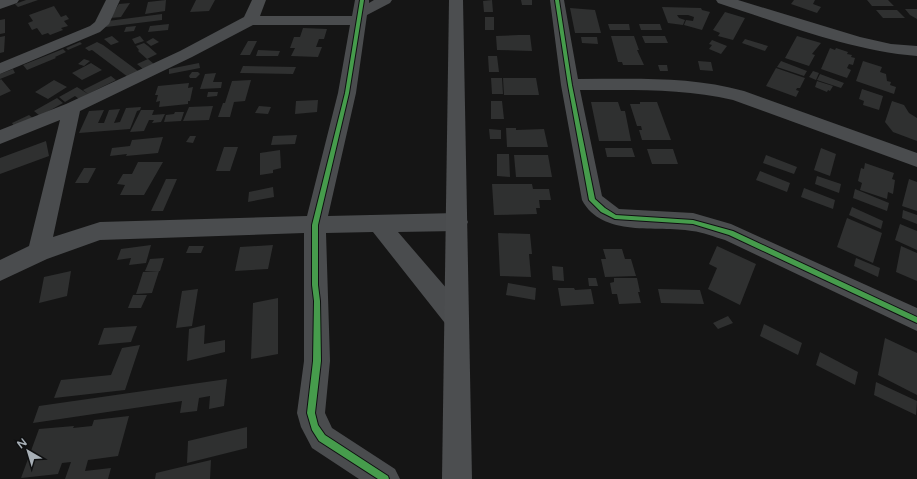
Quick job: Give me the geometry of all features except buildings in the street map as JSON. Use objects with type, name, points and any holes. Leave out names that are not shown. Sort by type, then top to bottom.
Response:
[{"type":"main road","points":[[456,0],[457,479]]},
{"type":"street","points":[[0,4],[12,0]]},
{"type":"street","points":[[0,69],[95,29],[100,24],[113,0]]},
{"type":"street","points":[[250,20],[259,0]]},
{"type":"street","points":[[0,137],[72,108],[186,54],[250,20],[360,11],[385,0]]},
{"type":"street","points":[[557,0],[570,86],[592,200],[603,210],[615,217],[693,222],[712,227],[917,320]]},
{"type":"street","points":[[723,0],[856,41],[891,49],[917,51]]},
{"type":"street","points":[[360,11],[347,93],[315,225],[317,361],[311,413],[315,427],[322,438],[385,479]]},
{"type":"street","points":[[570,86],[675,85],[715,89],[738,95],[917,160]]},
{"type":"street","points":[[39,252],[72,108]]},
{"type":"street","points":[[0,271],[39,252],[100,231],[456,222]]},
{"type":"street","points":[[379,224],[457,319]]},
{"type":"cycle path","points":[[362,0],[347,93],[315,225],[317,361],[311,413],[315,427],[322,438],[385,479]]},
{"type":"cycle path","points":[[557,0],[570,85],[592,200],[603,210],[615,217],[693,222],[731,233],[917,320]]}]
